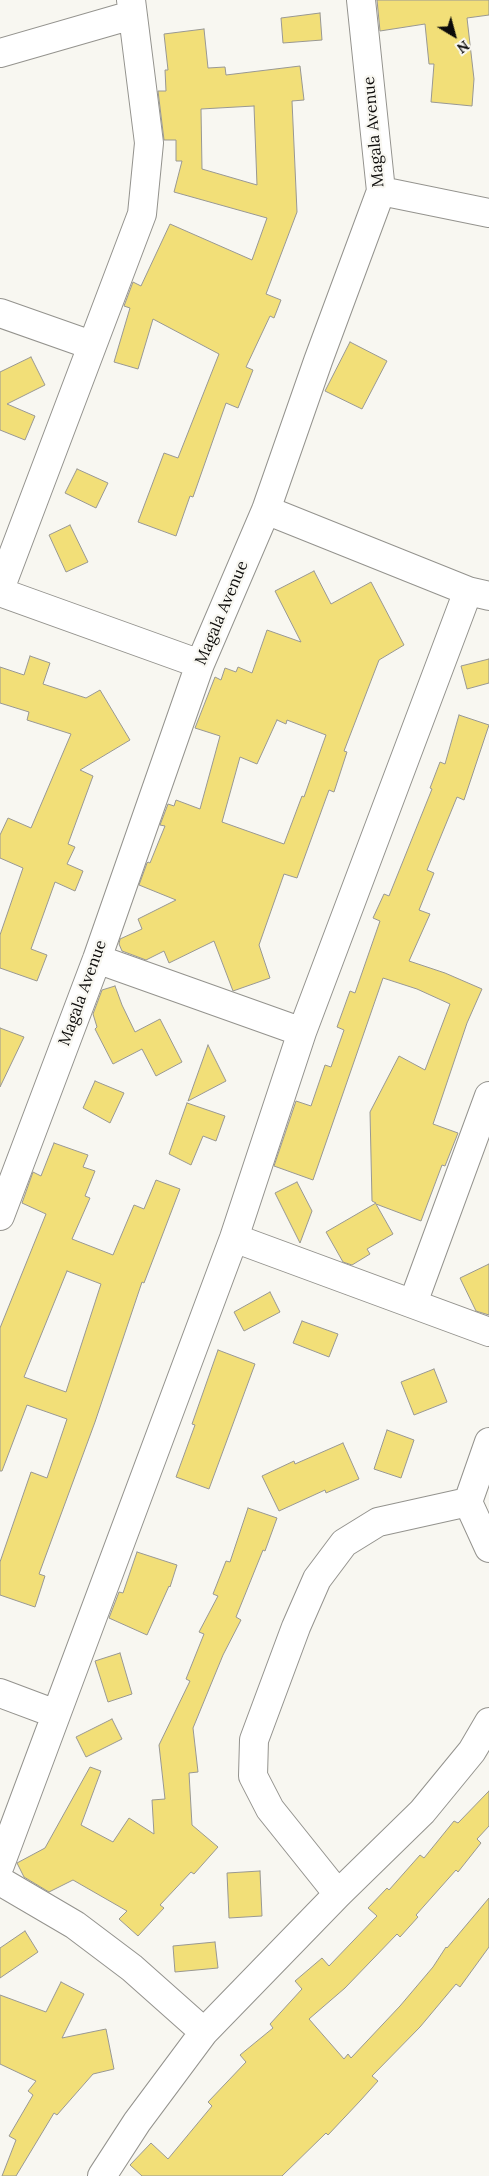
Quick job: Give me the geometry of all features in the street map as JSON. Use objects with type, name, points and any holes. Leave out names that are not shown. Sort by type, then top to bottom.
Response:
[{"type":"street","name":"Magala Avenue","points":[[0,1216],[97,959],[200,664],[266,510],[318,361],[381,191],[361,0]]},
{"type":"street","points":[[0,53],[131,7],[148,143],[142,214],[0,590],[200,664]]},
{"type":"street","points":[[381,191],[489,213]]},
{"type":"street","points":[[0,313],[91,345]]},
{"type":"street","points":[[0,1865],[234,1238],[302,1032],[478,594],[266,510]]},
{"type":"street","points":[[97,959],[302,1032]]},
{"type":"street","points":[[414,1303],[489,1096]]},
{"type":"street","points":[[234,1238],[489,1332]]},
{"type":"street","points":[[489,1442],[468,1502],[489,1548]]},
{"type":"street","points":[[338,1894],[270,1809],[253,1776],[254,1740],[296,1628],[317,1579],[344,1544],[378,1522],[468,1502]]},
{"type":"street","points":[[0,1693],[56,1714]]},
{"type":"street","points":[[102,2176],[137,2122],[204,2032],[338,1894],[422,1812],[472,1751],[489,1722]]},
{"type":"street","points":[[0,1881],[75,1925],[132,1968],[204,2032]]},
{"type":"building","points":[[377,0],[489,0],[489,15],[467,18],[474,79],[472,106],[431,102],[434,64],[429,64],[425,24],[380,31]]},
{"type":"building","points":[[320,13],[322,40],[283,43],[281,18]]},
{"type":"building","points":[[204,29],[208,68],[225,67],[226,75],[300,66],[304,100],[292,101],[297,212],[266,294],[281,300],[274,318],[270,316],[246,367],[253,370],[238,408],[226,403],[193,497],[190,496],[176,536],[138,522],[164,453],[178,458],[219,354],[153,319],[138,369],[114,362],[130,308],[124,306],[133,282],[141,286],[170,224],[252,260],[267,218],[174,192],[182,161],[176,161],[176,140],[164,140],[158,91],[166,91],[165,70],[168,70],[164,34]],"holes":[[[254,106],[257,185],[202,169],[201,109]]]},
{"type":"building","points":[[350,342],[387,361],[362,409],[325,391]]},
{"type":"building","points":[[31,357],[45,385],[7,404],[35,416],[25,440],[0,430],[0,372]]},
{"type":"building","points":[[77,469],[108,483],[96,508],[65,493]]},
{"type":"building","points":[[70,525],[88,562],[66,572],[49,535]]},
{"type":"building","points":[[314,571],[331,604],[371,582],[404,645],[379,660],[344,751],[347,752],[334,792],[329,790],[297,878],[284,874],[259,945],[270,978],[233,991],[214,941],[169,963],[164,951],[146,960],[122,951],[119,944],[120,939],[142,929],[138,919],[176,900],[139,885],[147,863],[150,863],[165,826],[160,825],[168,804],[174,806],[176,800],[200,809],[220,736],[195,728],[215,677],[221,680],[225,668],[236,672],[238,667],[252,673],[267,630],[301,642],[275,591]],"holes":[[[277,720],[286,724],[287,720],[326,735],[304,797],[302,796],[284,844],[222,822],[240,757],[257,764]]]},
{"type":"building","points":[[30,656],[50,663],[43,684],[86,698],[100,690],[130,740],[80,770],[93,776],[68,844],[75,847],[67,864],[83,871],[75,891],[55,882],[31,949],[47,955],[37,981],[0,968],[0,935],[23,868],[0,858],[0,835],[8,818],[31,828],[71,734],[27,720],[29,712],[0,703],[0,667],[24,675]]},
{"type":"building","points":[[489,659],[489,683],[467,689],[461,666]]},
{"type":"building","points":[[459,715],[489,725],[464,800],[457,797],[427,870],[434,873],[419,910],[430,914],[409,961],[445,973],[482,989],[467,1023],[433,1124],[458,1133],[445,1166],[442,1165],[421,1221],[376,1204],[393,1234],[367,1249],[370,1254],[352,1265],[343,1262],[326,1232],[376,1203],[372,1201],[370,1112],[399,1056],[425,1070],[450,1004],[417,989],[383,978],[313,1180],[274,1166],[296,1101],[311,1106],[325,1065],[331,1067],[344,1030],[337,1027],[350,991],[355,993],[380,921],[373,918],[384,894],[389,896],[432,789],[430,788],[440,762],[445,764]]},
{"type":"building","points":[[115,986],[135,1032],[160,1019],[182,1062],[156,1076],[142,1049],[113,1064],[95,1029],[97,1027],[93,1014],[102,990]]},
{"type":"building","points":[[0,1028],[24,1037],[0,1087]]},
{"type":"building","points":[[208,1045],[226,1081],[188,1101]]},
{"type":"building","points":[[95,1081],[124,1093],[110,1123],[83,1108]]},
{"type":"building","points":[[187,1103],[225,1116],[216,1141],[203,1136],[191,1165],[169,1154]]},
{"type":"building","points":[[54,1143],[88,1155],[83,1167],[95,1171],[85,1196],[90,1198],[72,1239],[113,1255],[134,1205],[144,1209],[156,1180],[180,1189],[144,1283],[142,1282],[95,1422],[39,1574],[45,1576],[35,1607],[0,1595],[0,1562],[31,1472],[47,1478],[67,1419],[27,1405],[2,1471],[0,1471],[0,1328],[46,1214],[22,1203],[33,1172],[41,1176]],"holes":[[[67,1271],[101,1284],[66,1392],[24,1377]]]},
{"type":"building","points":[[297,1182],[312,1211],[300,1243],[275,1193]]},
{"type":"building","points":[[489,1264],[489,1315],[476,1311],[460,1278]]},
{"type":"building","points":[[270,1292],[280,1312],[244,1331],[234,1312]]},
{"type":"building","points":[[302,1321],[338,1334],[329,1357],[293,1343]]},
{"type":"building","points":[[218,1350],[255,1364],[209,1489],[176,1477],[195,1425],[192,1424]]},
{"type":"building","points":[[434,1369],[447,1402],[414,1415],[401,1382]]},
{"type":"building","points":[[387,1430],[414,1440],[401,1478],[374,1469]]},
{"type":"building","points":[[343,1443],[359,1479],[326,1493],[325,1490],[279,1511],[262,1476],[294,1461],[295,1464]]},
{"type":"building","points":[[248,1508],[277,1518],[265,1551],[263,1550],[236,1617],[241,1620],[223,1655],[193,1728],[198,1772],[189,1773],[192,1825],[218,1847],[194,1874],[191,1872],[160,1905],[164,1908],[138,1936],[119,1919],[127,1911],[73,1880],[49,1892],[24,1877],[17,1863],[45,1848],[90,1767],[101,1771],[81,1825],[113,1842],[129,1818],[154,1834],[152,1800],[165,1799],[159,1745],[190,1681],[186,1679],[204,1634],[199,1632],[218,1596],[213,1594],[226,1561],[230,1562]]},
{"type":"building","points":[[137,1552],[177,1565],[170,1587],[147,1635],[109,1618],[119,1592],[123,1593]]},
{"type":"building","points":[[120,1653],[132,1694],[108,1702],[95,1661]]},
{"type":"building","points":[[112,1719],[122,1739],[86,1757],[76,1737]]},
{"type":"building","points":[[489,1791],[489,1826],[477,1839],[481,1843],[458,1872],[456,1870],[416,1915],[418,1917],[400,1937],[397,1934],[345,1988],[309,2019],[344,2059],[348,2054],[351,2058],[400,2006],[433,1967],[446,1947],[489,1898],[489,1947],[460,1987],[456,1984],[420,2027],[372,2076],[378,2081],[328,2135],[326,2133],[282,2176],[142,2176],[130,2165],[151,2143],[168,2159],[212,2106],[208,2102],[246,2062],[240,2055],[273,2028],[270,2024],[302,1989],[295,1981],[322,1958],[329,1966],[377,1916],[368,1908],[387,1888],[389,1890],[420,1855],[424,1858],[454,1821],[458,1823]]},
{"type":"building","points":[[260,1871],[262,1916],[229,1918],[227,1873]]},
{"type":"building","points":[[25,1931],[38,1952],[0,1978],[0,1948]]},
{"type":"building","points":[[215,1942],[218,1968],[175,1972],[173,1946]]},
{"type":"building","points":[[61,1982],[84,1994],[62,2038],[106,2029],[114,2069],[93,2074],[57,2115],[54,2113],[16,2176],[2,2176],[16,2140],[9,2136],[33,2095],[28,2091],[36,2081],[0,2064],[0,1995],[46,2012]]}]
